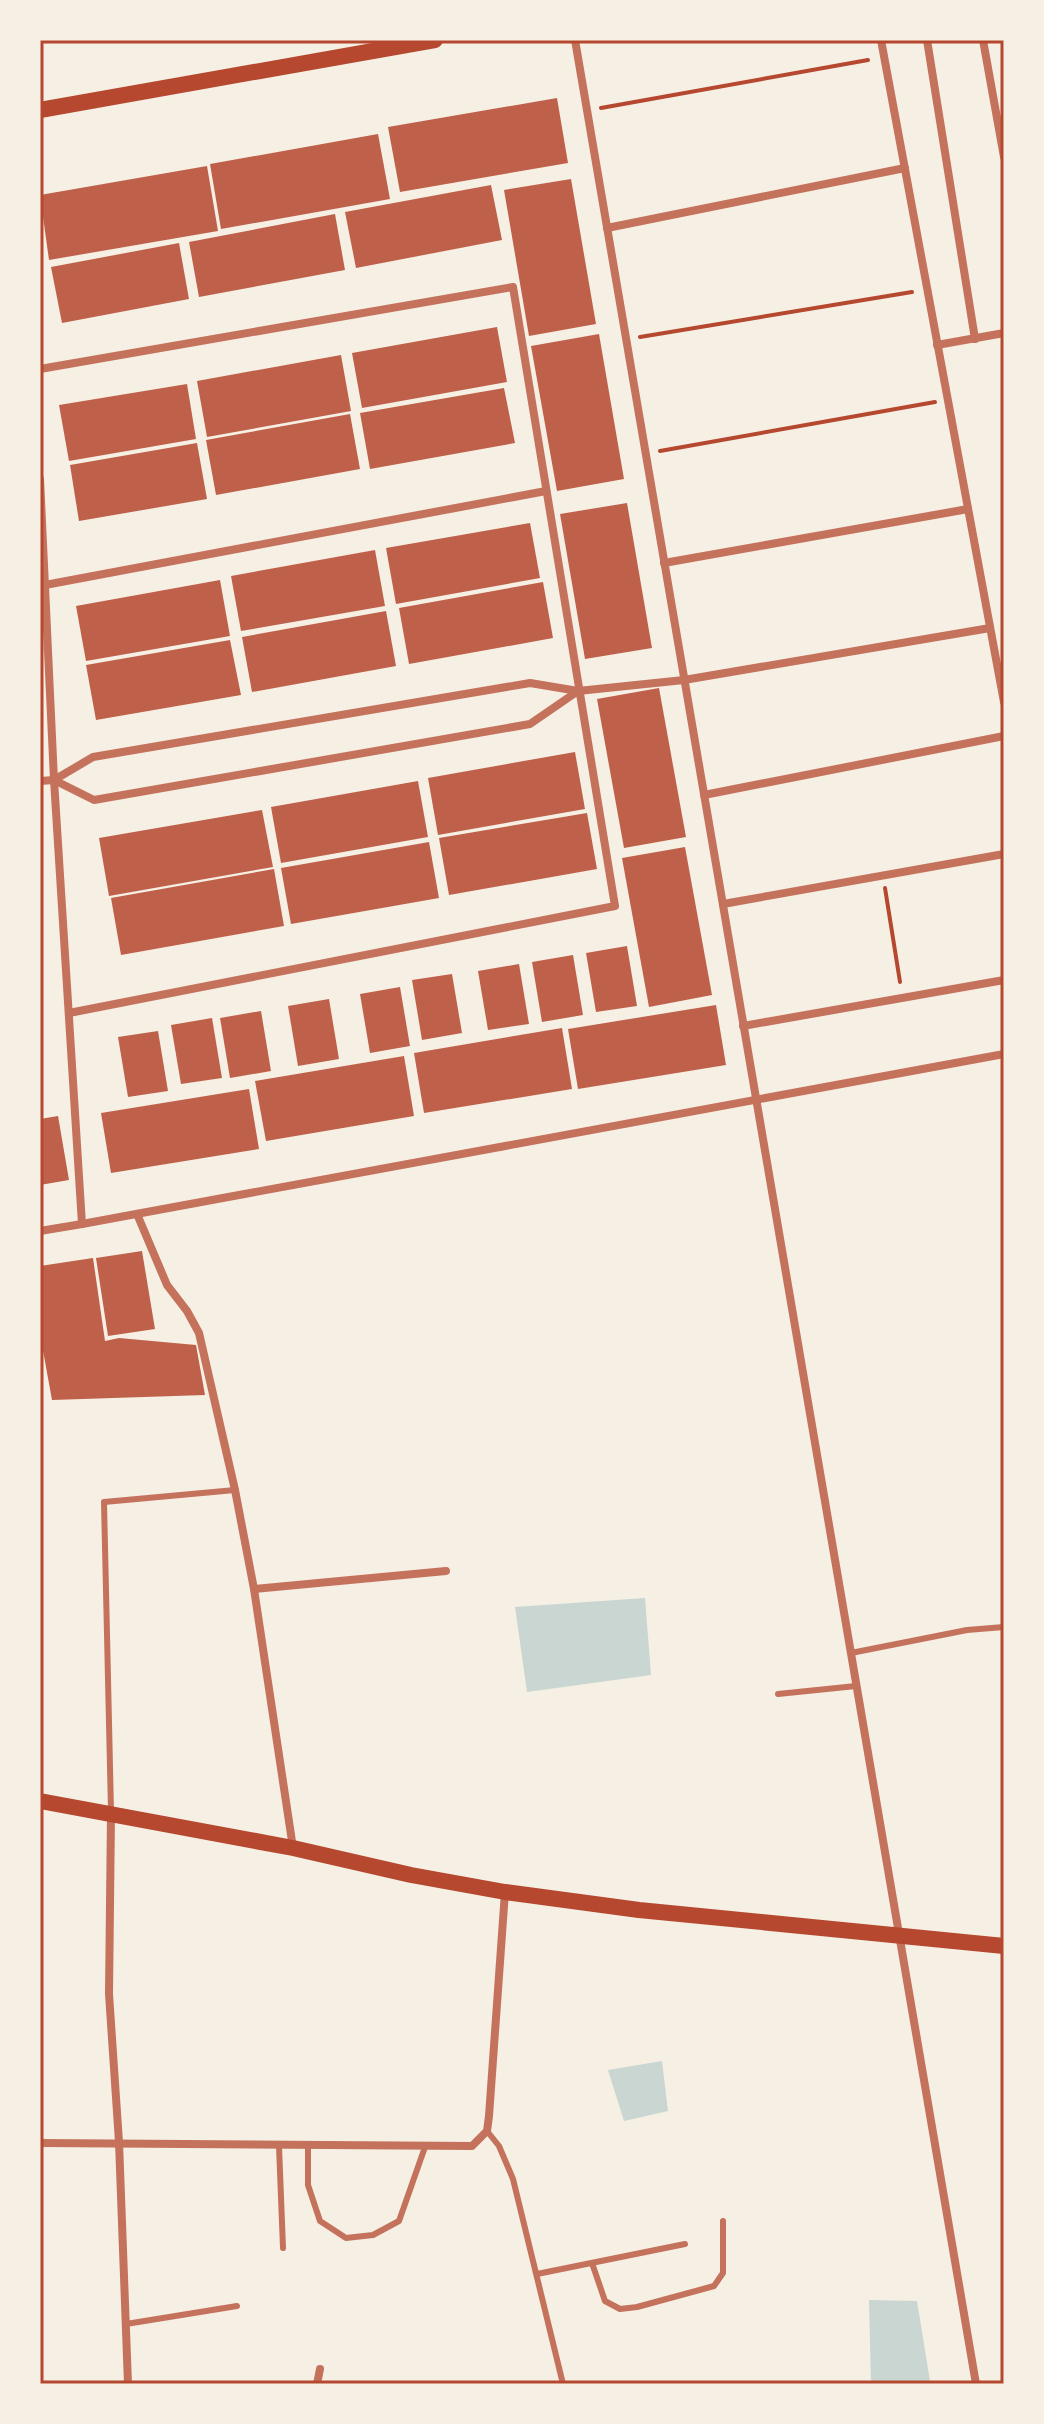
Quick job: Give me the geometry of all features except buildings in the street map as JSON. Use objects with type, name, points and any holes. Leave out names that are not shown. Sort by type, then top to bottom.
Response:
[{"type":"main road","points":[[40,110],[435,40]]},
{"type":"main road","points":[[40,1801],[293,1848],[411,1875],[505,1892],[639,1910],[1004,1946]]},
{"type":"street","points":[[575,40],[976,2384]]},
{"type":"street","points":[[881,40],[1004,702]]},
{"type":"street","points":[[927,40],[975,339]]},
{"type":"street","points":[[983,40],[1004,157]]},
{"type":"street","points":[[607,228],[905,168]]},
{"type":"street","points":[[40,369],[513,287],[615,906],[69,1013]]},
{"type":"street","points":[[937,345],[1004,333]]},
{"type":"street","points":[[40,479],[54,780],[82,1224]]},
{"type":"street","points":[[45,585],[546,491]]},
{"type":"street","points":[[664,563],[968,509]]},
{"type":"street","points":[[40,781],[54,780],[93,757],[530,683],[578,691],[684,680],[990,628]]},
{"type":"street","points":[[54,780],[94,800],[530,724],[578,691]]},
{"type":"street","points":[[704,795],[1004,736]]},
{"type":"street","points":[[723,904],[1004,854]]},
{"type":"street","points":[[743,1026],[1004,980]]},
{"type":"street","points":[[40,1231],[1004,1054]]},
{"type":"street","points":[[137,1214],[167,1285],[199,1333],[254,1589],[293,1848]]},
{"type":"street","points":[[254,1589],[446,1571]]},
{"type":"street","points":[[111,1814],[109,1994],[119,2142],[128,2384]]},
{"type":"street","points":[[40,2143],[472,2146],[487,2131],[505,1892]]},
{"type":"street","points":[[317,2384],[320,2369]]},
{"type":"lane","points":[[111,1814],[104,1502],[235,1490]]},
{"type":"lane","points":[[851,1653],[967,1630],[1004,1627]]},
{"type":"lane","points":[[778,1694],[856,1686]]},
{"type":"lane","points":[[487,2131],[499,2146],[513,2179],[563,2384]]},
{"type":"lane","points":[[279,2146],[283,2248]]},
{"type":"lane","points":[[308,2146],[308,2185],[320,2221],[346,2238],[373,2235],[399,2221],[425,2147]]},
{"type":"lane","points":[[592,2263],[605,2301],[620,2309],[714,2286],[723,2273],[723,2221]]},
{"type":"lane","points":[[537,2274],[685,2244]]},
{"type":"lane","points":[[126,2324],[237,2306]]},
{"type":"path","points":[[587,111],[884,57]]},
{"type":"path","points":[[626,340],[927,289]]},
{"type":"path","points":[[646,453],[948,400]]},
{"type":"path","points":[[883,874],[903,998]]},
{"type":"shaded area","points":[[645,1598],[651,1675],[527,1692],[515,1607]]},
{"type":"shaded area","points":[[662,2061],[668,2111],[624,2121],[608,2070]]},
{"type":"shaded area","points":[[869,2300],[917,2301],[930,2381],[925,2384],[871,2384]]}]
